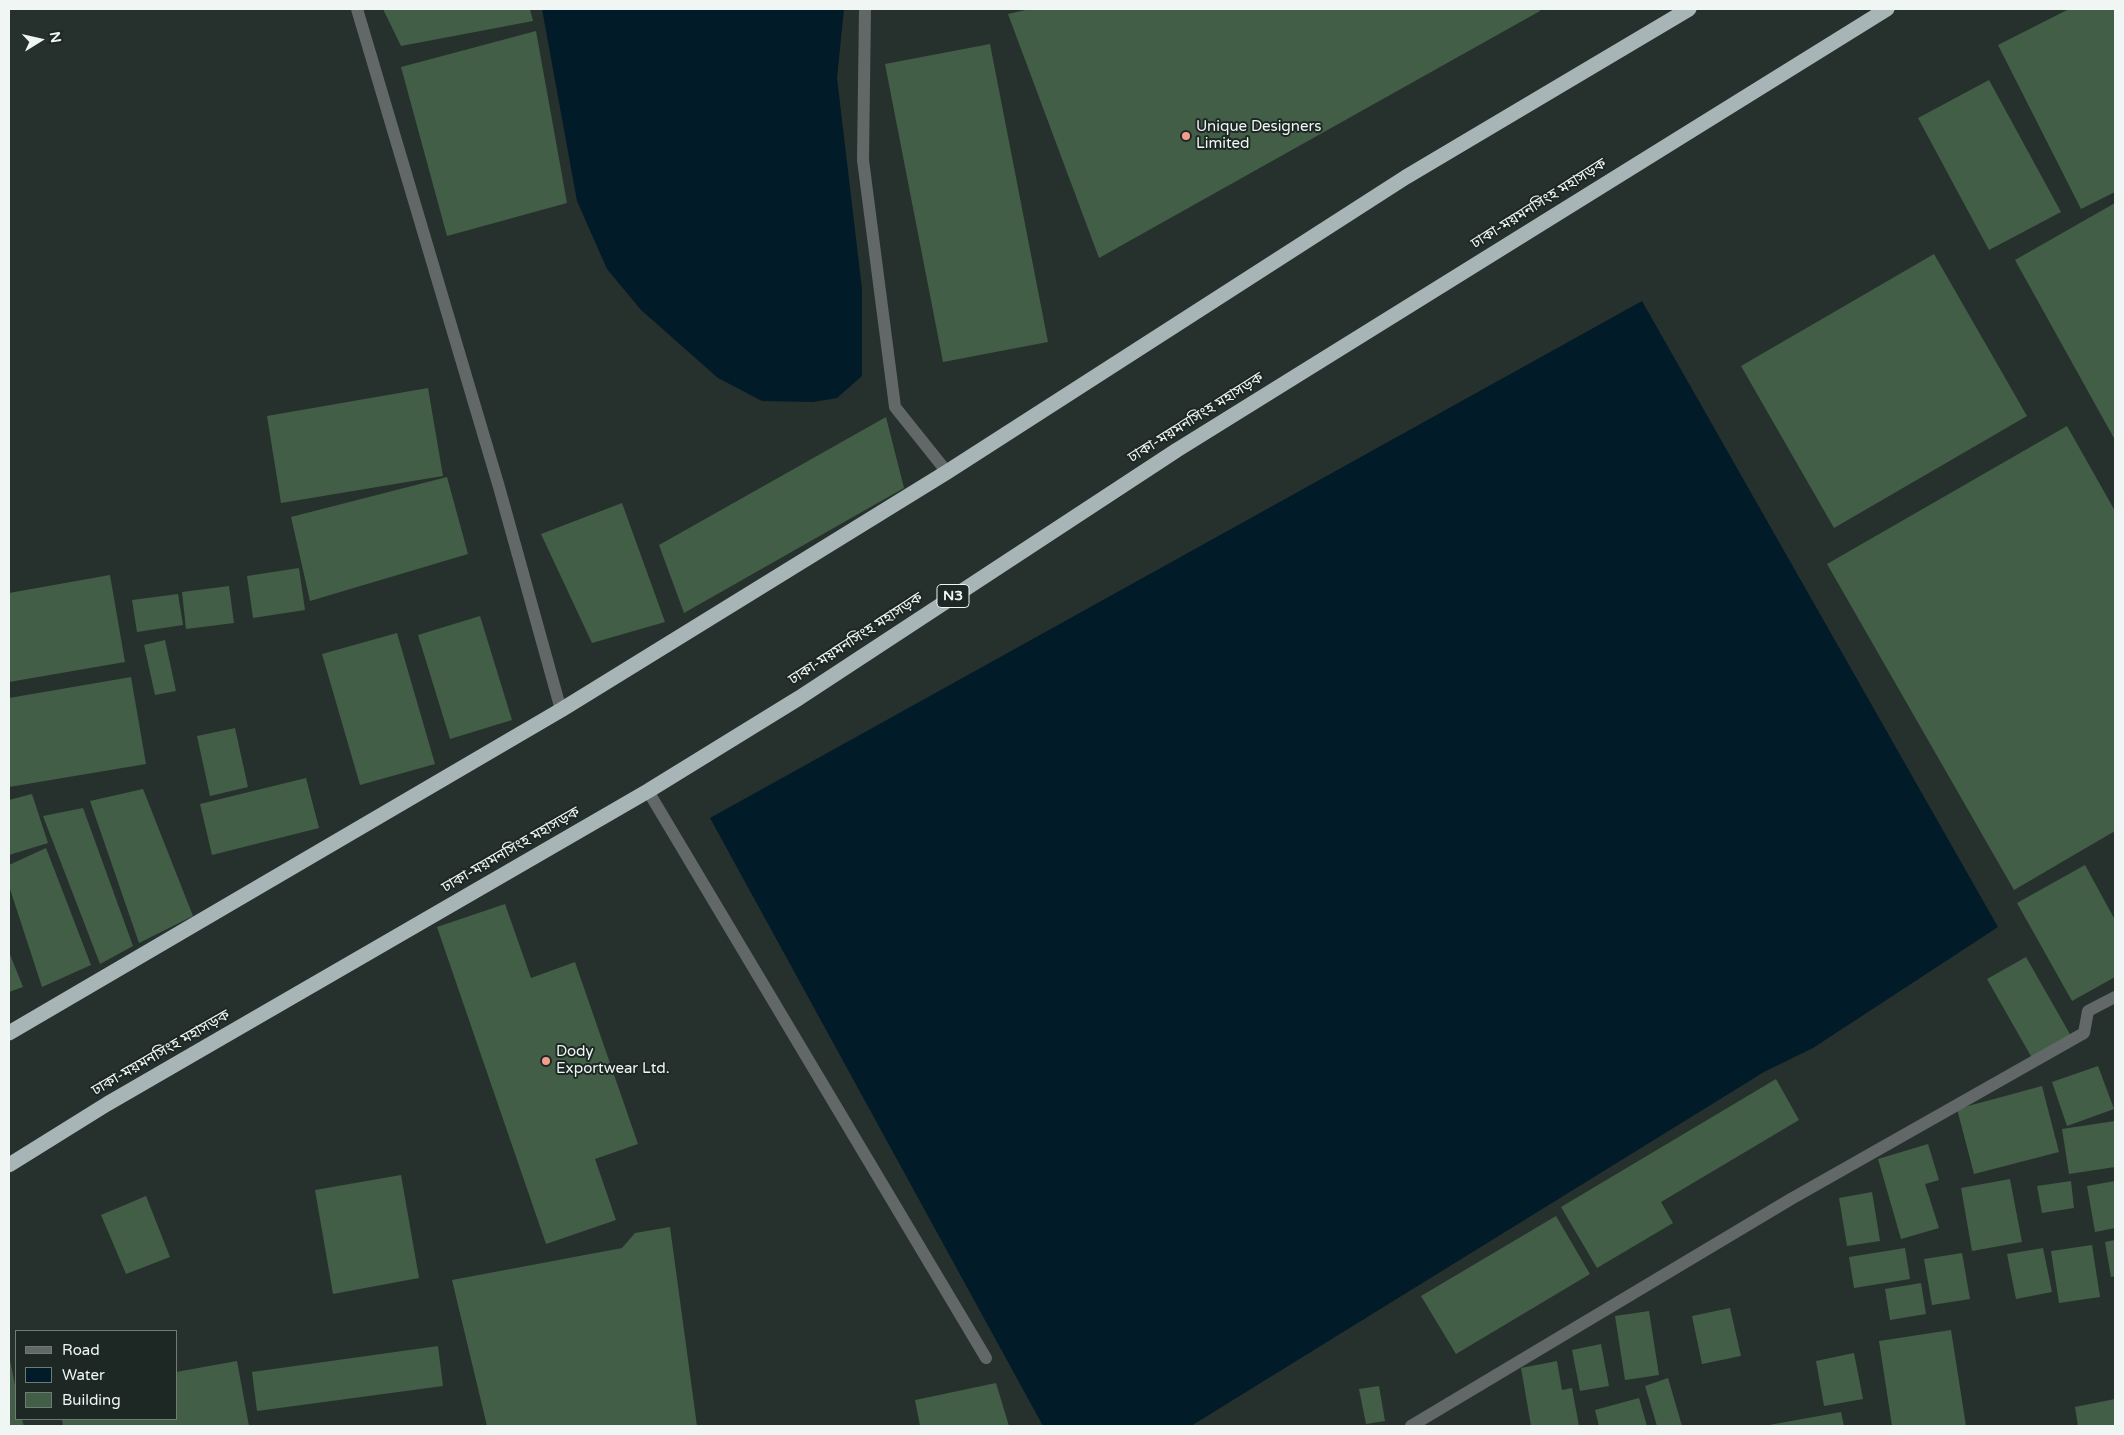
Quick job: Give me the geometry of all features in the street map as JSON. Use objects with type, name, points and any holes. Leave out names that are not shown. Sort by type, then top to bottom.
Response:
[{"type":"highway","points":[[9,1034],[560,710],[947,472],[1406,178],[1689,9]]},
{"type":"highway","name":"ঢাকা-ময়মনসিংহ মহাসড়ক","points":[[9,1165],[107,1104],[648,791],[799,698],[1177,450],[1887,9]]},
{"type":"street","points":[[357,9],[499,486],[560,710]]},
{"type":"street","points":[[865,9],[863,160],[895,407],[947,472]]},
{"type":"street","points":[[648,791],[986,1358]]},
{"type":"street","points":[[1410,1426],[1790,1199],[2084,1033],[2088,1011],[2115,997]]},
{"type":"water","points":[[542,9],[844,9],[837,78],[862,289],[862,376],[837,398],[813,402],[762,401],[718,378],[641,310],[607,269],[577,201]]},
{"type":"water","points":[[1642,301],[1998,927],[1813,1048],[1764,1072],[1191,1426],[1043,1426],[710,818]]},
{"type":"building","points":[[383,9],[530,9],[533,21],[401,46]]},
{"type":"building","name":"Unique Designers Limited","points":[[1030,9],[1539,9],[1540,11],[1099,258],[1008,14]]},
{"type":"building","points":[[2069,9],[2115,9],[2115,192],[2081,209],[1998,45]]},
{"type":"building","points":[[536,31],[567,203],[447,236],[401,67]]},
{"type":"building","points":[[990,44],[1048,342],[943,362],[885,64]]},
{"type":"building","points":[[1989,80],[2061,212],[1989,250],[1918,118]]},
{"type":"building","points":[[2115,203],[2115,440],[2015,260]]},
{"type":"building","points":[[1934,254],[2027,416],[1834,528],[1741,366]]},
{"type":"building","points":[[428,388],[443,476],[281,503],[267,416]]},
{"type":"building","points":[[886,417],[904,488],[684,613],[659,545]]},
{"type":"building","points":[[2067,426],[2115,511],[2115,831],[2014,890],[1827,564]]},
{"type":"building","points":[[447,477],[468,554],[310,601],[291,517]]},
{"type":"building","points":[[622,503],[665,622],[592,643],[541,534]]},
{"type":"building","points":[[299,568],[305,610],[253,618],[247,576]]},
{"type":"building","points":[[110,575],[125,662],[9,682],[9,593]]},
{"type":"building","points":[[229,586],[234,623],[186,629],[182,592]]},
{"type":"building","points":[[178,594],[183,625],[137,632],[132,600]]},
{"type":"building","points":[[480,616],[512,720],[450,739],[418,635]]},
{"type":"building","points":[[397,633],[435,764],[360,785],[322,654]]},
{"type":"building","points":[[165,640],[176,691],[155,695],[144,645]]},
{"type":"building","points":[[131,677],[146,764],[9,787],[9,698]]},
{"type":"building","points":[[235,728],[248,787],[210,796],[197,736]]},
{"type":"building","points":[[306,778],[319,828],[212,855],[200,804]]},
{"type":"building","points":[[143,789],[193,916],[139,943],[90,801]]},
{"type":"building","points":[[32,794],[48,843],[9,855],[9,800]]},
{"type":"building","points":[[83,808],[133,946],[100,964],[43,816]]},
{"type":"building","points":[[46,848],[91,965],[42,987],[9,886],[9,865]]},
{"type":"building","points":[[2085,865],[2115,920],[2115,977],[2072,1001],[2017,903]]},
{"type":"building","name":"Dody Exportwear Ltd.","points":[[505,904],[531,978],[575,962],[638,1144],[595,1159],[616,1220],[546,1244],[437,927]]},
{"type":"building","points":[[9,952],[23,987],[9,992]]},
{"type":"building","points":[[2026,957],[2071,1036],[2032,1058],[1987,979]]},
{"type":"building","points":[[2098,1066],[2114,1109],[2067,1126],[2052,1082]]},
{"type":"building","points":[[1776,1079],[1799,1120],[1661,1202],[1673,1223],[1597,1268],[1561,1207]]},
{"type":"building","points":[[2042,1086],[2059,1152],[1974,1174],[1957,1109]]},
{"type":"building","points":[[2115,1121],[2115,1167],[2069,1174],[2062,1129]]},
{"type":"building","points":[[1928,1144],[1939,1180],[1925,1184],[1939,1228],[1901,1239],[1878,1159]]},
{"type":"building","points":[[401,1175],[419,1278],[333,1294],[315,1190]]},
{"type":"building","points":[[2010,1179],[2022,1242],[1972,1251],[1961,1188]]},
{"type":"building","points":[[2071,1181],[2074,1208],[2042,1213],[2037,1186]]},
{"type":"building","points":[[2115,1181],[2115,1228],[2095,1232],[2087,1186]]},
{"type":"building","points":[[1872,1192],[1880,1241],[1847,1246],[1839,1198]]},
{"type":"building","points":[[146,1196],[170,1257],[126,1274],[101,1215]]},
{"type":"building","points":[[1556,1216],[1590,1274],[1456,1354],[1421,1296]]},
{"type":"building","points":[[670,1227],[697,1426],[487,1426],[452,1280],[622,1248],[635,1233]]},
{"type":"building","points":[[2115,1240],[2115,1276],[2111,1277],[2105,1242]]},
{"type":"building","points":[[2092,1245],[2100,1297],[2059,1303],[2051,1251]]},
{"type":"building","points":[[1905,1248],[1910,1279],[1854,1288],[1849,1257]]},
{"type":"building","points":[[2043,1248],[2052,1292],[2016,1299],[2007,1254]]},
{"type":"building","points":[[1962,1253],[1970,1299],[1932,1305],[1924,1259]]},
{"type":"building","points":[[1921,1283],[1926,1314],[1890,1320],[1885,1289]]},
{"type":"building","points":[[1730,1308],[1741,1356],[1702,1364],[1692,1316]]},
{"type":"building","points":[[1649,1311],[1659,1375],[1625,1380],[1615,1316]]},
{"type":"building","points":[[1951,1330],[1966,1426],[1892,1426],[1879,1341]]},
{"type":"building","points":[[1601,1344],[1609,1386],[1580,1391],[1572,1350]]},
{"type":"building","points":[[438,1346],[443,1386],[257,1411],[252,1372]]},
{"type":"building","points":[[1854,1353],[1863,1399],[1824,1406],[1816,1361]]},
{"type":"building","points":[[10,1360],[15,1385],[15,1420],[22,1420],[24,1426],[9,1426]]},
{"type":"building","points":[[237,1361],[249,1426],[63,1426],[62,1420],[178,1420],[178,1372]]},
{"type":"building","points":[[1557,1361],[1562,1390],[1572,1388],[1579,1426],[1531,1426],[1521,1368]]},
{"type":"building","points":[[1668,1378],[1682,1426],[1657,1426],[1645,1386]]},
{"type":"building","points":[[996,1383],[1009,1426],[920,1426],[915,1400]]},
{"type":"building","points":[[1379,1386],[1385,1421],[1366,1424],[1359,1389]]},
{"type":"building","points":[[1639,1398],[1647,1426],[1599,1426],[1595,1410]]},
{"type":"building","points":[[2115,1399],[2115,1426],[2078,1426],[2075,1407]]},
{"type":"building","points":[[1841,1412],[1844,1426],[1769,1426],[1769,1425]]},
{"type":"place","name":"Unique Designers Limited","points":[[1186,136]]},
{"type":"place","name":"Dody Exportwear Ltd.","points":[[546,1061]]}]
